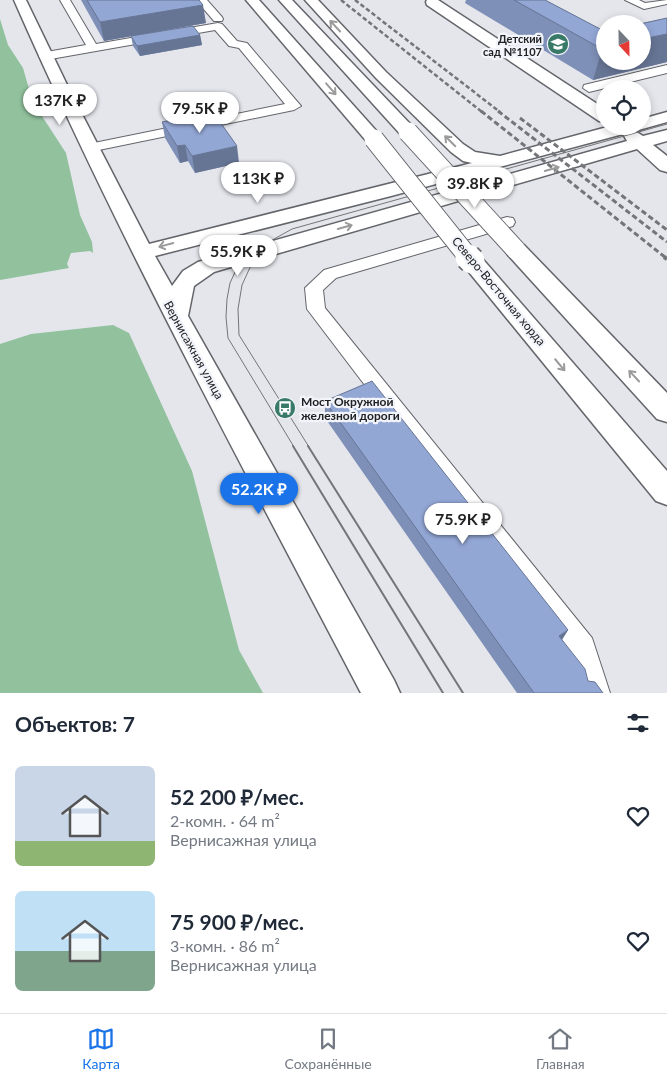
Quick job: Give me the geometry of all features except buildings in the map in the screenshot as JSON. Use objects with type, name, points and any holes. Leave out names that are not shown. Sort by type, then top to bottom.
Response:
[{"type":"main road","name":"Вернисажная улица","points":[[20,0],[89,148],[142,252],[381,693]]},
{"type":"main road","name":"Северо-Восточная хорда","points":[[252,0],[374,139],[472,261],[667,492]]},
{"type":"main road","points":[[285,0],[667,412]]},
{"type":"main road","points":[[311,0],[381,75],[457,148],[470,157],[480,160],[510,159]]},
{"type":"main road","points":[[435,1],[596,111]]},
{"type":"main road","points":[[651,121],[667,117]]},
{"type":"main road","points":[[142,252],[384,192],[596,135]]},
{"type":"main road","points":[[633,135],[667,166]]},
{"type":"main road","points":[[176,315],[179,294],[184,281],[192,274],[206,267],[642,144],[667,135]]},
{"type":"lane","points":[[65,0],[93,48]]},
{"type":"lane","points":[[201,0],[218,19]]},
{"type":"lane","points":[[630,0],[644,6],[667,1]]},
{"type":"lane","points":[[45,56],[218,26],[233,44],[243,45],[294,106],[89,148]]},
{"type":"lane","points":[[589,88],[664,68]]},
{"type":"lane","points":[[507,222],[330,274],[314,288],[316,309],[582,648],[595,693]]},
{"type":"green space","points":[[0,19],[8,45],[23,68],[29,89],[40,113],[66,153],[80,215],[92,242],[93,253],[90,251],[71,253],[67,264],[69,268],[0,280]]},
{"type":"green space","points":[[113,325],[129,333],[192,471],[239,650],[263,693],[0,693],[0,344],[31,334]]},
{"type":"tram line","points":[[294,447],[228,338],[226,317],[230,283],[236,270],[246,258],[258,248],[292,229],[667,124]]},
{"type":"tram line","points":[[272,245],[252,263],[242,285],[238,309],[239,335],[309,447]]},
{"type":"tram line","points":[[293,446],[443,693]]},
{"type":"tram line","points":[[308,446],[463,693]]},
{"type":"railway","points":[[341,0],[482,112]]},
{"type":"railway","points":[[355,0],[500,112]]},
{"type":"railway","points":[[481,111],[666,258]]},
{"type":"railway","points":[[498,111],[667,242]]},
{"type":"railway","points":[[520,118],[667,230]]},
{"type":"place","name":"Детский сад №1107","points":[[558,44]]},
{"type":"place","name":"Мост Окружной железной дороги","points":[[285,408]]}]
